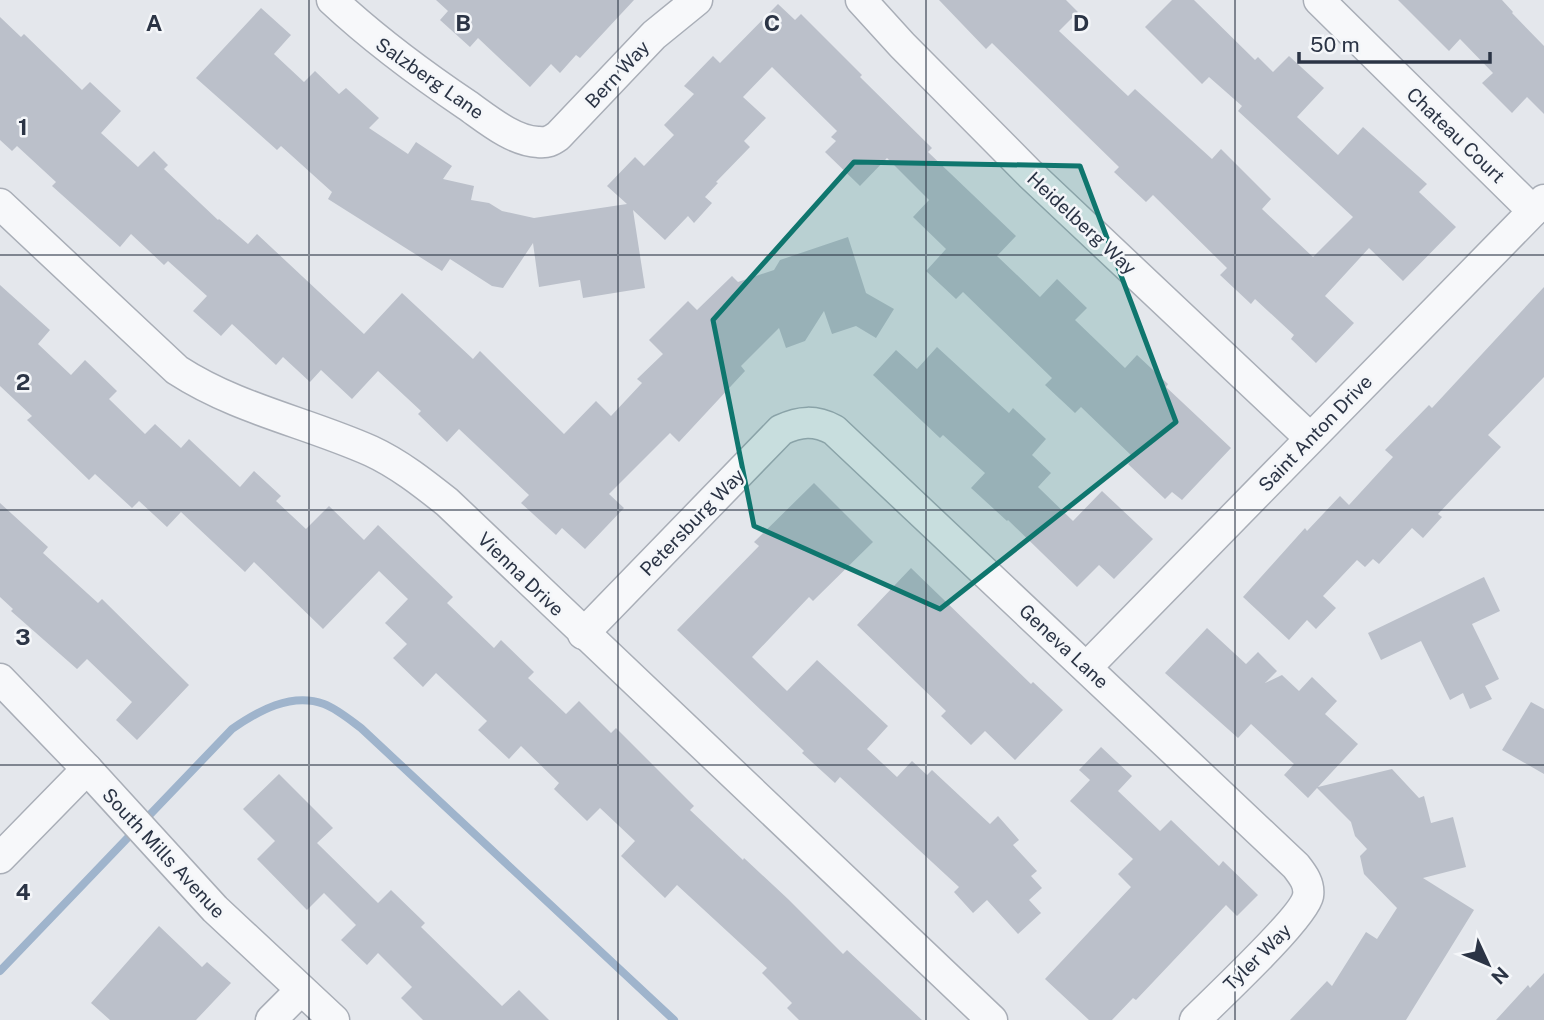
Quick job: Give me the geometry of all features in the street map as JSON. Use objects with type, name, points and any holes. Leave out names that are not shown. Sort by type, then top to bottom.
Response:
[{"type":"street","name":"Salzberg Lane","points":[[332,0],[403,62],[491,122],[536,142]]},
{"type":"street","name":"Bern Way","points":[[536,142],[549,142],[558,136],[654,34],[696,0]]},
{"type":"street","name":"Heidelberg Way","points":[[861,0],[1030,174],[1310,438]]},
{"type":"street","name":"Chateau Court","points":[[1319,0],[1539,205]]},
{"type":"street","name":"Vienna Drive","points":[[0,204],[177,370],[217,394],[372,451],[411,473],[447,502],[992,1020]]},
{"type":"street","name":"Saint Anton Drive","points":[[1087,667],[1539,205]]},
{"type":"street","name":"Petersburg Way","points":[[583,634],[781,430],[795,423],[807,422]]},
{"type":"street","name":"Geneva Lane","points":[[807,422],[834,430],[1296,866],[1305,878],[1308,888]]},
{"type":"street","name":"South Mills Avenue","points":[[0,679],[87,769],[191,885],[334,1020]]},
{"type":"street","points":[[0,858],[87,769]]},
{"type":"street","name":"Tyler Way","points":[[1195,1020],[1294,919],[1308,898],[1308,888]]},
{"type":"street","points":[[271,1020],[301,989]]},
{"type":"highlighted area","points":[[854,162],[1080,166],[1176,422],[940,609],[754,526],[713,320]]},
{"type":"building","points":[[436,0],[634,0],[580,58],[576,55],[560,73],[551,64],[530,87],[478,38],[470,47],[440,20],[448,11]]},
{"type":"building","points":[[939,0],[1066,0],[1078,12],[1059,31],[1128,96],[1135,89],[1212,159],[1221,149],[1271,199],[1262,209],[1313,257],[1353,217],[1238,111],[1242,106],[1209,77],[1202,84],[1145,27],[1172,0],[1194,0],[1255,60],[1258,57],[1273,72],[1289,56],[1324,88],[1297,117],[1338,155],[1363,127],[1427,184],[1419,192],[1456,227],[1403,281],[1369,248],[1325,296],[1354,323],[1316,363],[1291,339],[1294,335],[1255,299],[1251,304],[1220,275],[1227,268],[1153,195],[1146,202],[1114,172],[1119,167],[992,43],[986,49]]},
{"type":"building","points":[[1398,0],[1502,0],[1544,46],[1544,114],[1527,97],[1512,113],[1482,83],[1493,73],[1460,39],[1449,51]]},
{"type":"building","points":[[778,4],[795,20],[801,14],[932,148],[928,152],[1016,236],[997,256],[1040,297],[1057,279],[1087,308],[1075,320],[1125,368],[1137,355],[1168,384],[1166,387],[1231,448],[1182,500],[1172,492],[1165,499],[1128,464],[1134,458],[1081,407],[1075,413],[1045,385],[1052,378],[963,292],[956,299],[926,271],[946,249],[913,217],[929,200],[887,158],[860,186],[825,152],[836,141],[831,137],[837,131],[772,67],[743,97],[766,118],[744,141],[750,147],[705,197],[712,203],[694,223],[688,216],[665,240],[633,210],[645,288],[583,298],[580,280],[539,287],[533,243],[503,288],[492,286],[450,259],[442,271],[328,199],[332,192],[281,146],[277,150],[196,78],[261,8],[291,35],[274,54],[304,82],[315,71],[339,94],[346,88],[379,118],[369,128],[408,154],[416,142],[452,166],[443,179],[474,186],[471,200],[534,218],[627,204],[607,186],[635,157],[644,166],[674,135],[664,125],[694,94],[684,86],[713,56],[720,63]]},
{"type":"building","points":[[0,17],[21,37],[24,34],[82,90],[90,82],[121,111],[101,133],[138,167],[154,151],[168,165],[164,169],[218,220],[248,244],[257,234],[364,334],[402,293],[473,359],[480,351],[564,434],[596,401],[611,416],[642,383],[637,379],[663,354],[649,340],[688,301],[697,310],[732,276],[738,282],[774,270],[780,260],[848,237],[866,293],[894,309],[876,338],[856,326],[832,334],[824,311],[805,341],[786,348],[779,328],[741,366],[745,371],[679,442],[670,433],[609,494],[624,508],[585,549],[562,528],[556,535],[521,503],[529,495],[459,429],[447,442],[418,414],[421,411],[378,371],[352,399],[321,370],[310,382],[283,357],[276,365],[232,324],[221,336],[193,311],[207,296],[168,261],[164,265],[131,234],[120,247],[52,186],[56,182],[17,146],[12,151],[0,140]]},
{"type":"building","points":[[0,285],[50,330],[38,344],[71,375],[85,360],[117,391],[109,399],[145,434],[155,424],[181,448],[189,439],[240,487],[254,471],[281,496],[276,501],[306,529],[329,506],[364,540],[378,525],[453,597],[447,603],[494,648],[501,640],[534,672],[528,678],[566,714],[579,701],[611,733],[616,728],[694,806],[690,810],[788,899],[843,954],[847,950],[922,1020],[799,1020],[787,1008],[792,1003],[762,973],[767,968],[677,885],[665,898],[621,856],[635,841],[600,808],[587,821],[554,789],[559,783],[521,746],[509,759],[478,730],[487,721],[436,673],[423,687],[393,658],[407,644],[385,623],[408,599],[379,571],[323,629],[254,562],[245,572],[181,512],[167,527],[139,501],[132,508],[95,474],[89,480],[27,420],[32,416],[0,386]]},
{"type":"building","points":[[1544,287],[1544,377],[1488,435],[1501,447],[1438,514],[1442,517],[1423,538],[1412,528],[1379,564],[1373,559],[1365,567],[1357,560],[1323,596],[1336,608],[1316,629],[1307,620],[1289,640],[1243,597],[1305,528],[1307,531],[1340,496],[1349,505],[1393,457],[1385,450],[1429,405],[1432,408]]},
{"type":"building","points":[[937,347],[1009,413],[1013,408],[1046,439],[1032,455],[1051,473],[1038,487],[1073,521],[1102,491],[1153,539],[1114,579],[1099,565],[1077,587],[971,488],[985,473],[943,435],[940,438],[873,375],[896,350],[917,369]]},
{"type":"building","points":[[814,483],[873,542],[813,601],[809,597],[752,657],[787,691],[817,660],[888,726],[867,749],[897,777],[912,761],[927,775],[932,770],[990,824],[998,816],[1019,840],[1013,845],[1037,871],[1031,876],[1042,888],[1029,900],[1041,913],[1018,934],[987,900],[973,913],[954,892],[959,887],[840,777],[835,783],[802,753],[804,751],[677,630],[759,546],[754,542]]},
{"type":"building","points":[[0,503],[48,547],[43,553],[98,603],[102,599],[189,685],[137,740],[116,720],[132,702],[87,659],[77,669],[11,611],[13,609],[0,597]]},
{"type":"building","points":[[911,568],[1031,684],[1033,682],[1063,710],[1015,760],[985,731],[971,745],[941,716],[946,711],[857,625]]},
{"type":"building","points":[[1484,577],[1500,611],[1472,624],[1499,679],[1485,686],[1492,699],[1470,709],[1463,693],[1450,700],[1421,641],[1381,660],[1368,633]]},
{"type":"building","points":[[1207,628],[1246,664],[1258,652],[1277,671],[1265,683],[1282,675],[1299,691],[1312,677],[1337,701],[1325,714],[1358,744],[1318,787],[1392,769],[1419,798],[1424,796],[1431,823],[1453,817],[1466,867],[1423,878],[1474,910],[1406,1020],[1290,1020],[1327,981],[1332,986],[1366,932],[1377,939],[1397,908],[1364,874],[1360,856],[1367,849],[1355,836],[1351,822],[1317,788],[1308,798],[1284,775],[1294,764],[1251,724],[1238,738],[1165,673]]},
{"type":"building","points":[[1531,702],[1544,709],[1544,774],[1502,750]]},
{"type":"building","points":[[1101,747],[1132,776],[1118,791],[1160,831],[1171,820],[1219,866],[1223,861],[1258,895],[1237,916],[1226,905],[1136,1000],[1133,998],[1112,1020],[1089,1020],[1045,979],[1131,887],[1118,874],[1133,859],[1070,801],[1090,780],[1079,770]]},
{"type":"building","points":[[279,774],[333,828],[317,843],[378,903],[391,890],[425,923],[421,927],[502,1006],[519,990],[549,1020],[423,1020],[401,998],[412,987],[378,953],[367,965],[341,940],[356,925],[324,893],[307,910],[257,859],[275,841],[243,809]]},
{"type":"building","points":[[159,926],[202,967],[207,962],[231,983],[196,1020],[110,1020],[91,1003]]},
{"type":"building","points":[[1544,973],[1544,1020],[1496,1020],[1528,985],[1530,988]]},
{"type":"waterway","points":[[0,971],[232,729],[275,705],[299,700],[324,704],[361,728],[674,1020]]}]
